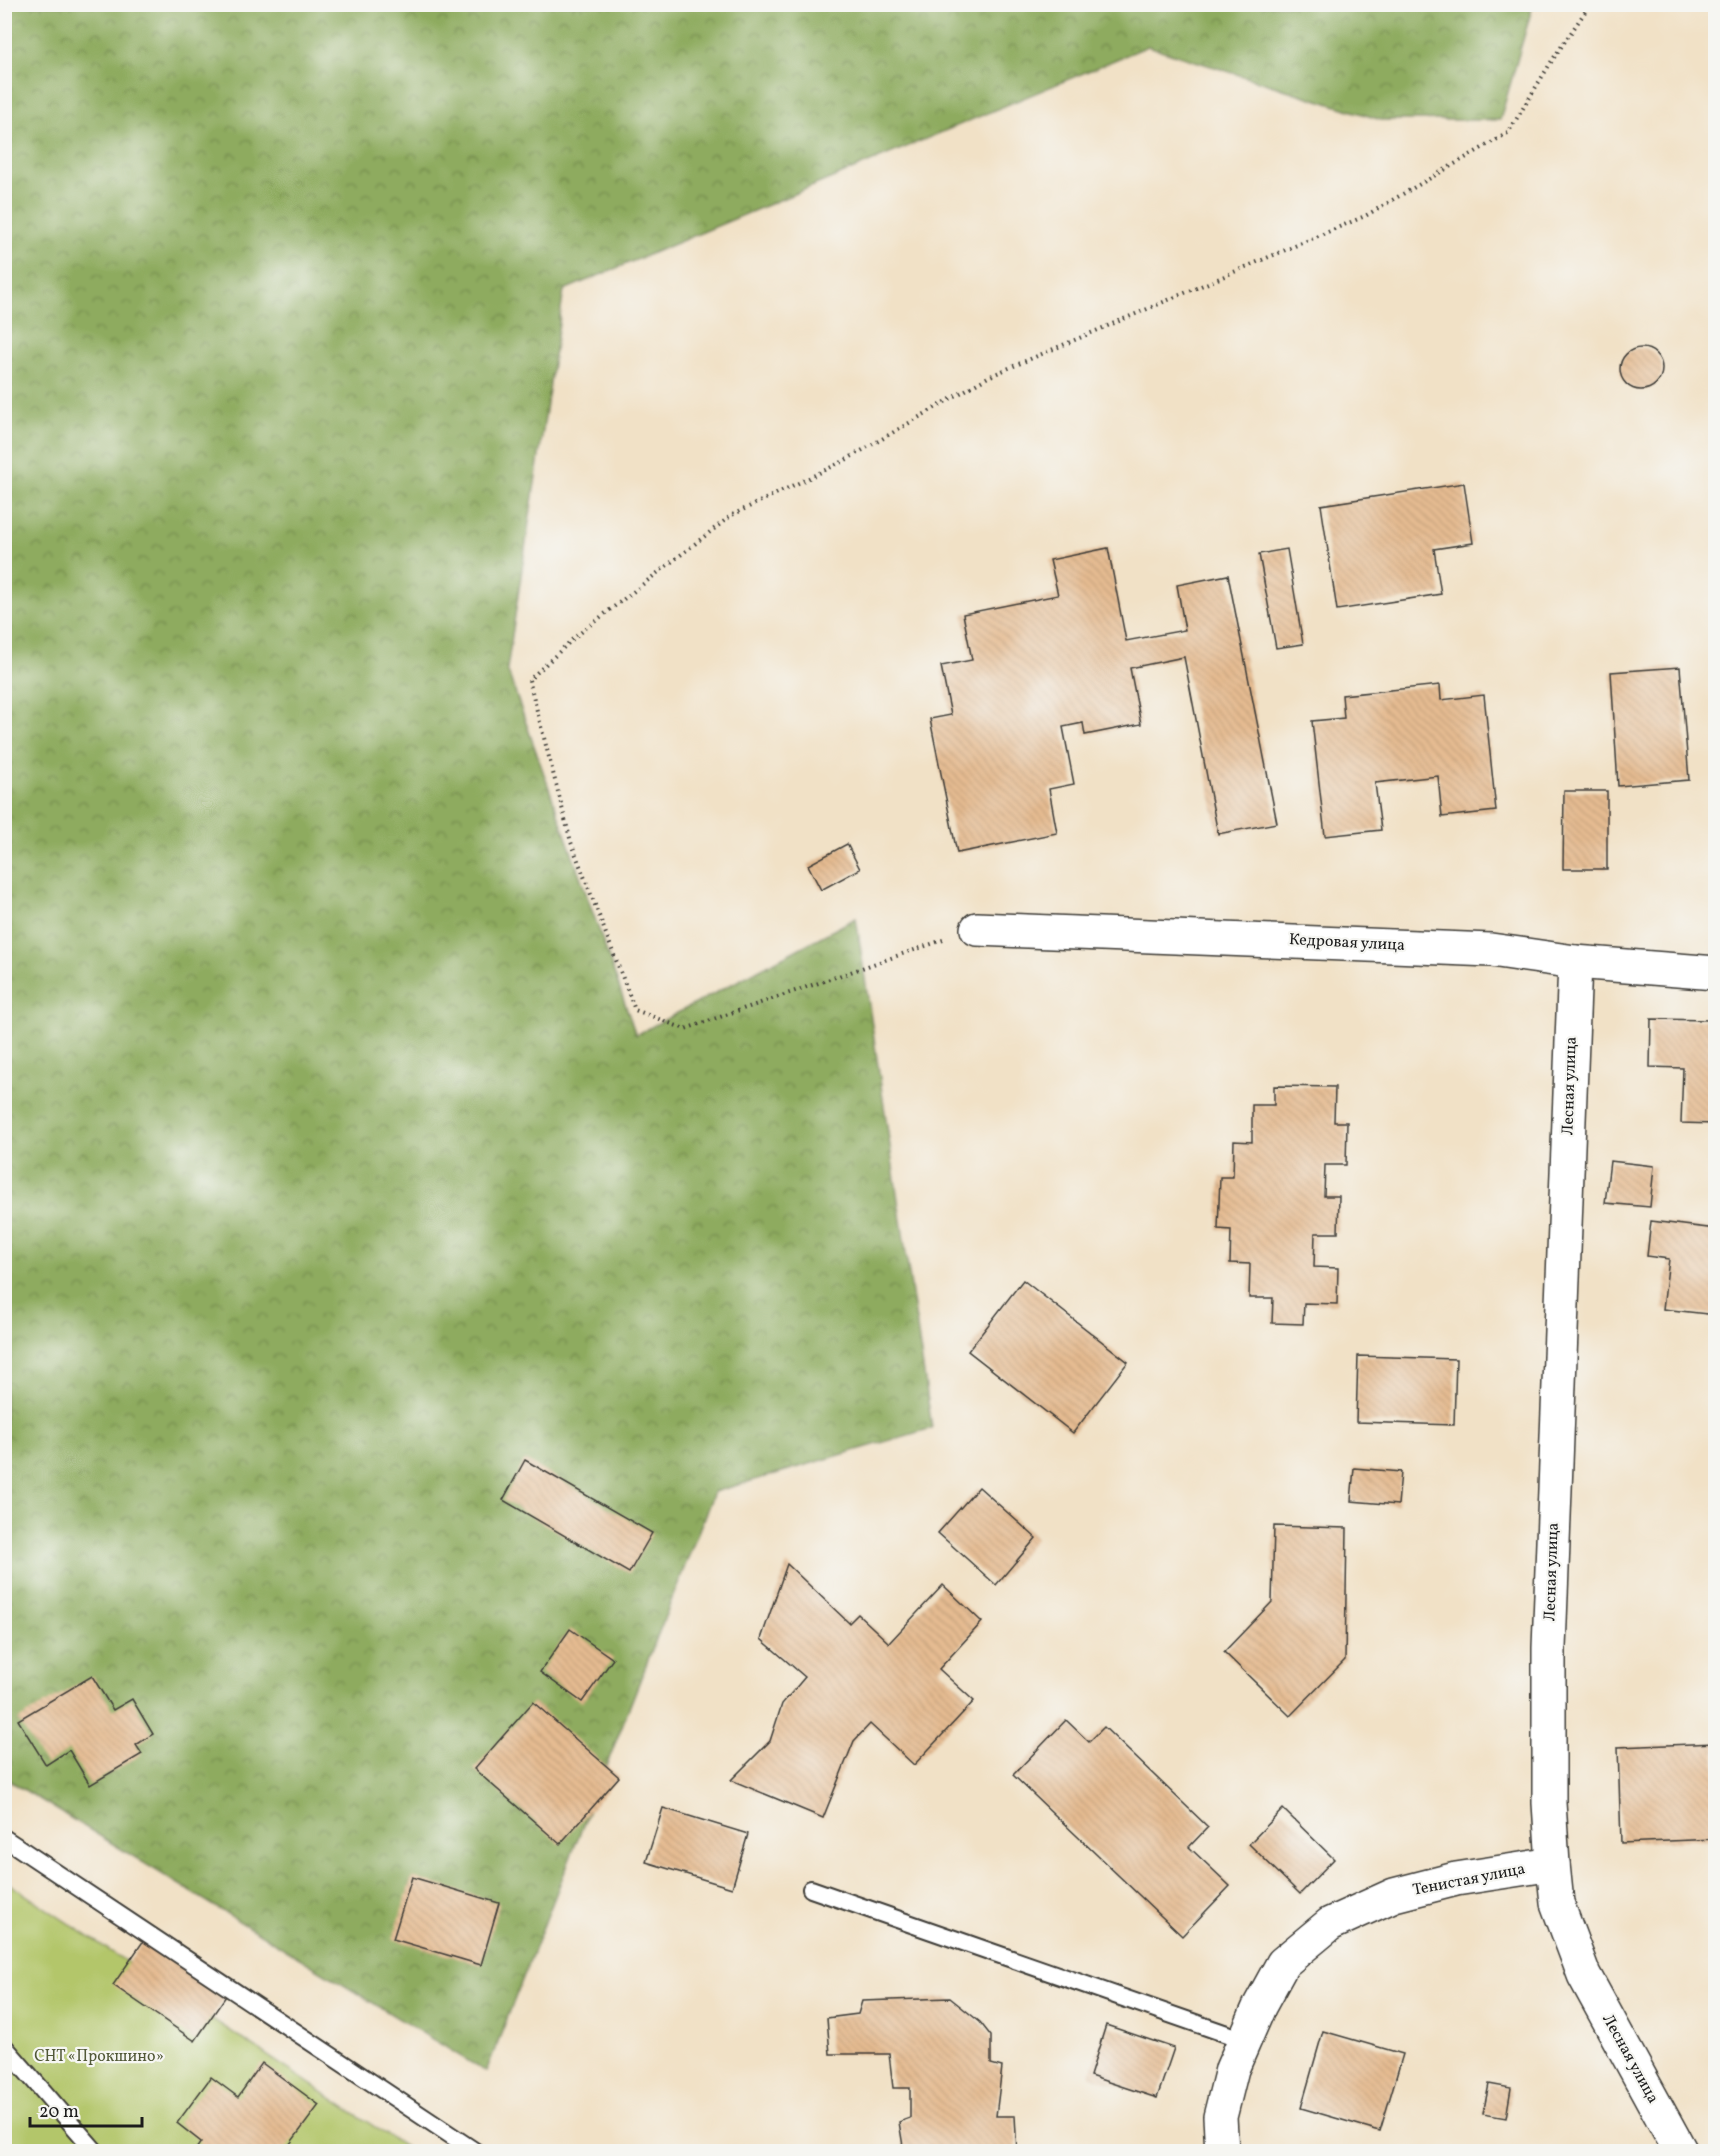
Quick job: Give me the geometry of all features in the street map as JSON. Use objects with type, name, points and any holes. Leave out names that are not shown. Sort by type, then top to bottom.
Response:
[{"type":"street","name":"Кедровая улица","points":[[977,929],[1491,950],[1575,962],[1716,973]]},
{"type":"street","name":"Лесная улица","points":[[1575,962],[1549,1648],[1549,1803],[1553,1864],[1557,1903],[1584,1975],[1681,2151]]},
{"type":"street","name":"Тенистая улица","points":[[1222,2151],[1220,2117],[1232,2068],[1283,1963],[1330,1924],[1394,1895],[1456,1879],[1553,1864]]},
{"type":"lane","points":[[4,1838],[476,2151]]},
{"type":"lane","points":[[811,1889],[1244,2040]]},
{"type":"lane","points":[[4,2046],[96,2151]]},
{"type":"path","points":[[977,929],[685,1029],[635,1010],[571,842],[529,680],[575,637],[732,515],[844,461],[988,377],[1365,216],[1508,133],[1553,59],[1587,9]]},
{"type":"green space","points":[[4,5],[1533,5],[1500,120],[1381,120],[1148,46],[564,290],[507,669],[636,1035],[856,918],[932,1428],[714,1492],[486,2072],[5,1778]]},
{"type":"green space","name":"СНТ «Прокшино»","points":[[5,1881],[411,2151],[5,2151]]},
{"type":"building","points":[[1641,348],[1649,349],[1656,354],[1661,361],[1661,377],[1656,384],[1649,389],[1641,390],[1633,389],[1626,384],[1621,377],[1620,369],[1621,361],[1626,354],[1633,349]]},
{"type":"building","points":[[1464,483],[1473,543],[1434,549],[1441,594],[1337,610],[1321,505]]},
{"type":"building","points":[[1108,548],[1126,641],[1185,630],[1177,585],[1228,575],[1277,823],[1218,834],[1184,657],[1130,668],[1141,724],[1085,735],[1083,723],[1063,727],[1074,784],[1049,789],[1057,833],[957,853],[930,719],[951,715],[941,666],[972,660],[963,614],[1058,595],[1050,560]]},
{"type":"building","points":[[1287,549],[1303,644],[1276,648],[1259,554]]},
{"type":"building","points":[[1680,667],[1689,780],[1618,786],[1611,672]]},
{"type":"building","points":[[1440,685],[1441,700],[1484,695],[1496,811],[1442,817],[1438,776],[1375,783],[1381,830],[1325,836],[1312,721],[1344,718],[1342,695]]},
{"type":"building","points":[[1564,791],[1607,791],[1607,869],[1563,869]]},
{"type":"building","points":[[847,844],[860,869],[821,890],[808,865]]},
{"type":"building","points":[[1651,1019],[1711,1020],[1710,1047],[1716,1047],[1716,1124],[1681,1123],[1683,1068],[1650,1067]]},
{"type":"building","points":[[1274,1086],[1335,1087],[1334,1122],[1347,1122],[1346,1165],[1325,1165],[1324,1196],[1339,1196],[1338,1233],[1315,1233],[1314,1267],[1338,1268],[1337,1304],[1304,1303],[1303,1324],[1272,1323],[1273,1298],[1249,1298],[1250,1264],[1230,1263],[1231,1230],[1218,1229],[1220,1177],[1233,1177],[1234,1141],[1252,1142],[1252,1105],[1274,1105]]},
{"type":"building","points":[[1610,1161],[1654,1166],[1650,1207],[1605,1203]]},
{"type":"building","points":[[1651,1221],[1716,1229],[1716,1315],[1663,1309],[1669,1259],[1647,1256]]},
{"type":"building","points":[[1023,1280],[1128,1362],[1073,1433],[968,1351]]},
{"type":"building","points":[[1358,1356],[1456,1359],[1454,1425],[1356,1422]]},
{"type":"building","points":[[525,1460],[652,1533],[629,1573],[503,1500]]},
{"type":"building","points":[[1354,1468],[1401,1472],[1398,1505],[1351,1501]]},
{"type":"building","points":[[979,1487],[1036,1538],[996,1585],[938,1533]]},
{"type":"building","points":[[1274,1526],[1347,1528],[1345,1660],[1290,1716],[1224,1652],[1272,1602]]},
{"type":"building","points":[[787,1564],[849,1623],[858,1614],[889,1643],[943,1585],[982,1622],[939,1669],[974,1701],[914,1765],[870,1724],[854,1741],[823,1818],[731,1780],[770,1741],[782,1704],[805,1677],[761,1639]]},
{"type":"building","points":[[570,1629],[613,1659],[582,1702],[540,1672]]},
{"type":"building","points":[[92,1676],[113,1710],[132,1699],[153,1734],[136,1745],[142,1754],[90,1785],[69,1750],[46,1765],[18,1720]]},
{"type":"building","points":[[533,1702],[619,1777],[560,1844],[474,1769]]},
{"type":"building","points":[[1066,1720],[1089,1742],[1104,1727],[1208,1827],[1189,1847],[1230,1886],[1182,1936],[1013,1775]]},
{"type":"building","points":[[1716,1743],[1716,1839],[1621,1843],[1618,1747]]},
{"type":"building","points":[[663,1808],[748,1834],[732,1888],[646,1862]]},
{"type":"building","points":[[1283,1809],[1334,1859],[1300,1894],[1249,1844]]},
{"type":"building","points":[[412,1877],[499,1903],[481,1965],[393,1939]]},
{"type":"building","points":[[144,1940],[226,1996],[195,2041],[113,1985]]},
{"type":"building","points":[[950,1998],[980,2022],[991,2036],[991,2064],[1002,2067],[996,2116],[1015,2116],[1017,2152],[904,2152],[899,2122],[910,2118],[910,2088],[893,2088],[889,2054],[830,2054],[827,2018],[858,2014],[862,2001]]},
{"type":"building","points":[[1106,2025],[1174,2048],[1157,2098],[1090,2076]]},
{"type":"building","points":[[1323,2031],[1403,2054],[1380,2131],[1301,2108]]},
{"type":"building","points":[[262,2063],[319,2105],[284,2152],[194,2152],[201,2142],[177,2123],[211,2077],[238,2097]]},
{"type":"building","points":[[1489,2084],[1511,2088],[1506,2118],[1483,2114]]}]
